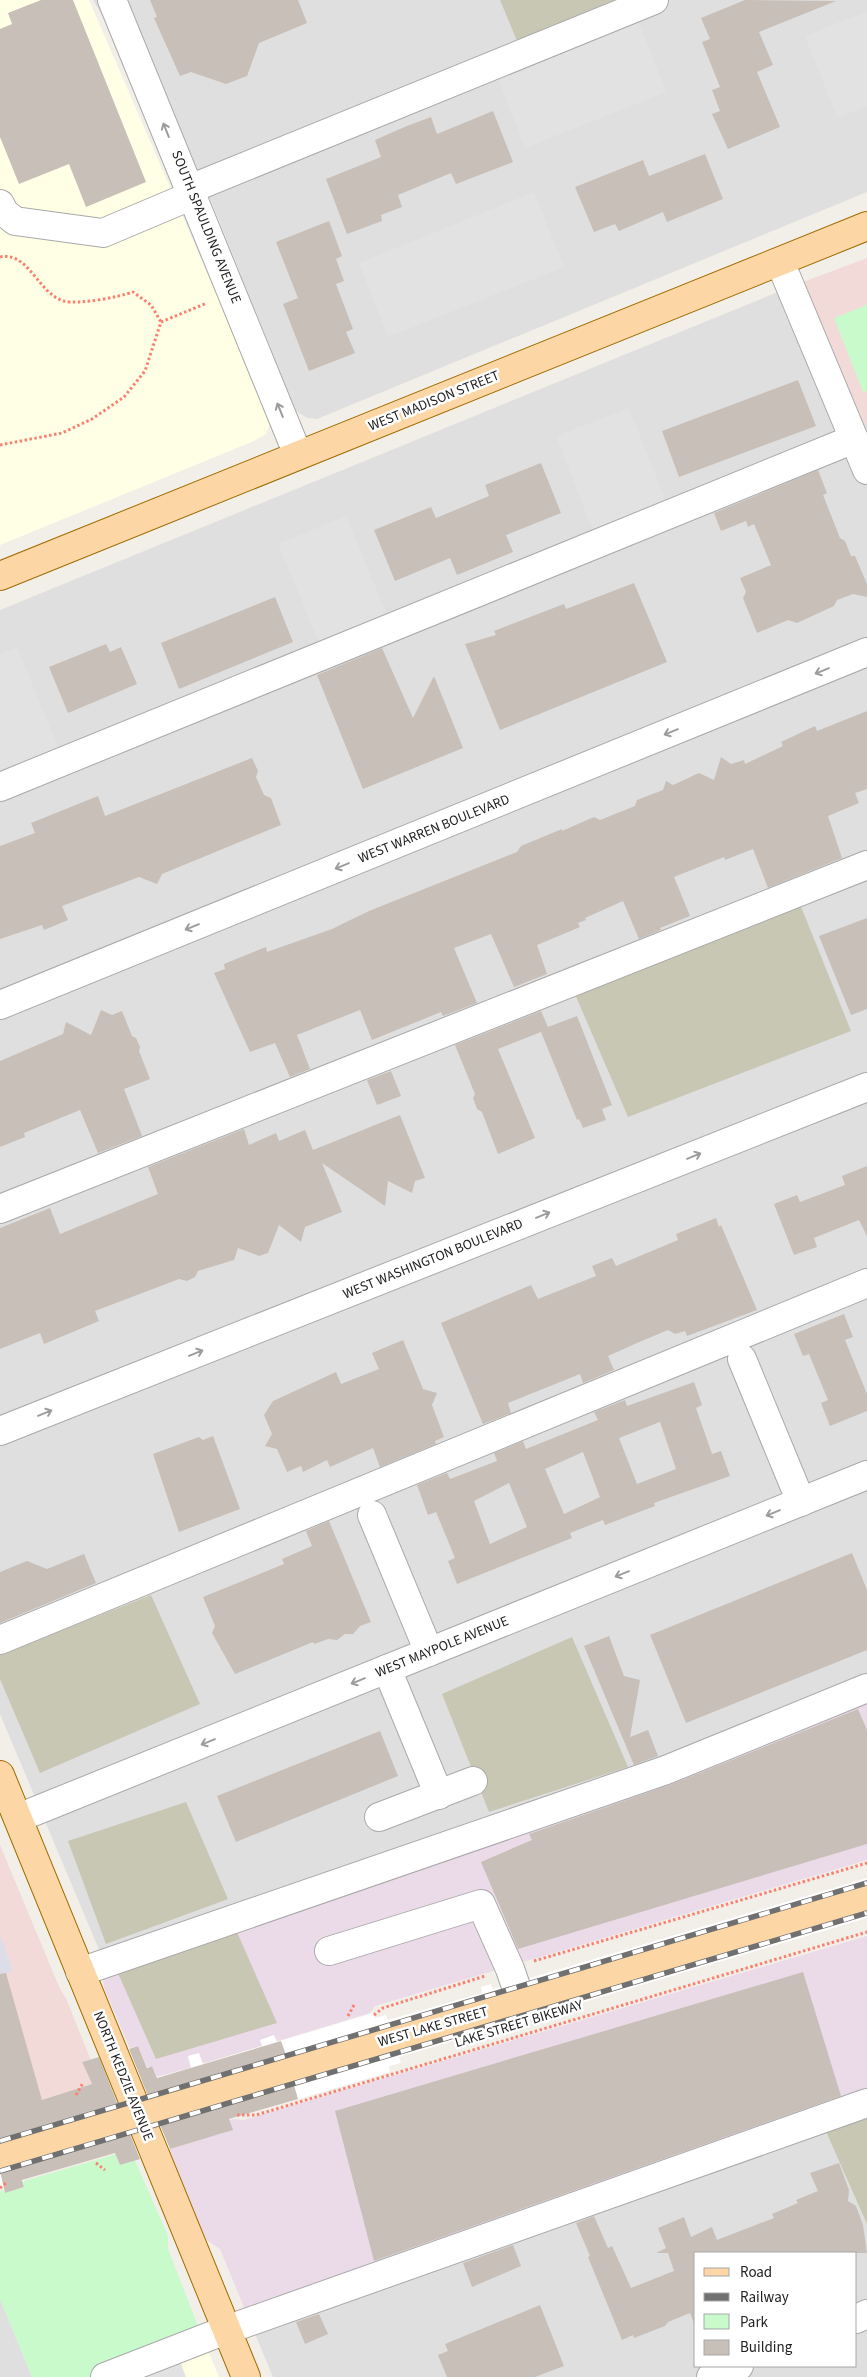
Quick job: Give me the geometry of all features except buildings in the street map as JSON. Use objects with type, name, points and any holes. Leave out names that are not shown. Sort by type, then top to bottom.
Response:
[{"type":"main road","name":"WEST MADISON STREET","points":[[0,576],[867,226]]},
{"type":"main road","name":"NORTH KEDZIE AVENUE","points":[[6,1796],[246,2377]]},
{"type":"main road","name":"WEST LAKE STREET","points":[[0,2156],[867,1898]]},
{"type":"street","name":"SOUTH SPAULDING AVENUE","points":[[112,0],[298,455]]},
{"type":"street","points":[[0,204],[4,212],[15,221],[103,233],[192,192],[654,0]]},
{"type":"street","points":[[780,262],[857,431],[867,470]]},
{"type":"street","points":[[0,787],[857,431]]},
{"type":"street","name":"WEST WARREN BOULEVARD","points":[[0,1005],[867,652]]},
{"type":"street","points":[[0,1208],[867,865]]},
{"type":"street","name":"WEST WASHINGTON BOULEVARD","points":[[0,1431],[867,1087]]},
{"type":"street","points":[[0,1640],[867,1283]]},
{"type":"street","points":[[742,1359],[801,1502]]},
{"type":"street","name":"WEST MAYPOLE AVENUE","points":[[6,1796],[387,1669],[867,1475]]},
{"type":"street","points":[[372,1515],[429,1652]]},
{"type":"street","points":[[387,1669],[439,1795]]},
{"type":"street","points":[[80,1972],[666,1770],[867,1688]]},
{"type":"street","points":[[379,1817],[472,1781]]},
{"type":"street","points":[[329,1951],[481,1904],[510,1969],[521,2001]]},
{"type":"street","points":[[105,2377],[226,2330],[867,2103]]},
{"type":"street","points":[[711,2377],[736,2367]]},
{"type":"path","points":[[0,257],[6,256],[22,262],[45,291],[64,301],[115,298],[133,292],[150,304],[160,322],[145,371],[124,397],[92,418],[62,433],[0,445]]},
{"type":"path","points":[[160,322],[215,300]]},
{"type":"path","name":"LAKE STREET BIKEWAY","points":[[234,2115],[256,2114],[867,1932]]},
{"type":"path","points":[[348,2016],[355,2004]]},
{"type":"path","points":[[76,2095],[83,2082]]},
{"type":"path","points":[[96,2163],[105,2170]]},
{"type":"shaded area","points":[[0,0],[89,0],[271,421],[266,434],[254,441],[0,545]]},
{"type":"shaded area","points":[[93,0],[867,0],[867,192],[317,419],[307,418],[296,411],[209,196]]},
{"type":"shaded area","points":[[500,0],[614,0],[517,41]]},
{"type":"shaded area","points":[[867,11],[867,106],[837,118],[805,36]]},
{"type":"shaded area","points":[[639,22],[666,92],[525,148],[498,78]]},
{"type":"shaded area","points":[[534,192],[564,267],[388,337],[359,263]]},
{"type":"shaded area","points":[[867,258],[867,423],[850,430],[790,287]]},
{"type":"shaded area","points":[[790,287],[850,430],[867,423],[867,1688],[100,1952],[0,1714],[0,610]]},
{"type":"shaded area","points":[[629,408],[666,502],[593,531],[556,436]]},
{"type":"shaded area","points":[[346,516],[388,617],[320,645],[278,544]]},
{"type":"shaded area","points":[[17,647],[59,749],[0,773],[0,654]]},
{"type":"shaded area","points":[[800,904],[851,1031],[628,1117],[574,992]]},
{"type":"shaded area","points":[[151,1595],[200,1704],[40,1773],[0,1679],[0,1655]]},
{"type":"shaded area","points":[[572,1637],[628,1767],[489,1812],[442,1694]]},
{"type":"shaded area","points":[[867,1688],[867,1860],[375,2006],[370,2013],[149,2080],[142,2077],[104,1988],[102,1964]]},
{"type":"shaded area","points":[[186,1802],[228,1899],[106,1944],[68,1841]]},
{"type":"shaded area","points":[[0,1845],[60,1989],[66,1998],[102,2088],[0,2123]]},
{"type":"shaded area","points":[[236,1930],[277,2023],[156,2059],[117,1971]]},
{"type":"shaded area","points":[[0,1934],[13,1971],[0,1975]]},
{"type":"shaded area","points":[[867,1936],[867,2100],[250,2322],[220,2249],[204,2238],[167,2143],[177,2135],[233,2119],[243,2120]]},
{"type":"shaded area","points":[[867,2095],[867,2377],[273,2377],[250,2322]]},
{"type":"shaded area","points":[[867,2113],[867,2224],[824,2127]]},
{"type":"shaded area","points":[[0,2299],[32,2377],[0,2377]]},
{"type":"shaded area","points":[[203,2339],[219,2377],[105,2377]]},
{"type":"shaded area","points":[[179,2359],[186,2377],[142,2377]]},
{"type":"green space","points":[[867,305],[867,391],[863,392],[834,318]]},
{"type":"green space","points":[[127,2151],[133,2156],[168,2236],[168,2249],[203,2339],[105,2377],[32,2377],[0,2299],[0,2192],[7,2186]]},
{"type":"pier","points":[[867,1878],[867,1918],[399,2057],[401,2063],[389,2066],[390,2072],[220,2122],[223,2133],[213,2136],[181,2134],[185,2144],[120,2165],[115,2153],[23,2180],[24,2187],[5,2193],[3,2187],[0,2187],[0,2113],[78,2101],[74,2090],[92,2084],[82,2062],[138,2046],[147,2067],[152,2066],[157,2077],[191,2068],[188,2056],[199,2053],[203,2064],[262,2046],[260,2040],[274,2035],[277,2042],[373,2013],[375,2018],[386,2015],[388,2020],[482,1993],[481,1987],[491,1984],[493,1989]]},
{"type":"railway","points":[[0,2141],[867,1883]]},
{"type":"railway","points":[[0,2171],[867,1913]]}]
